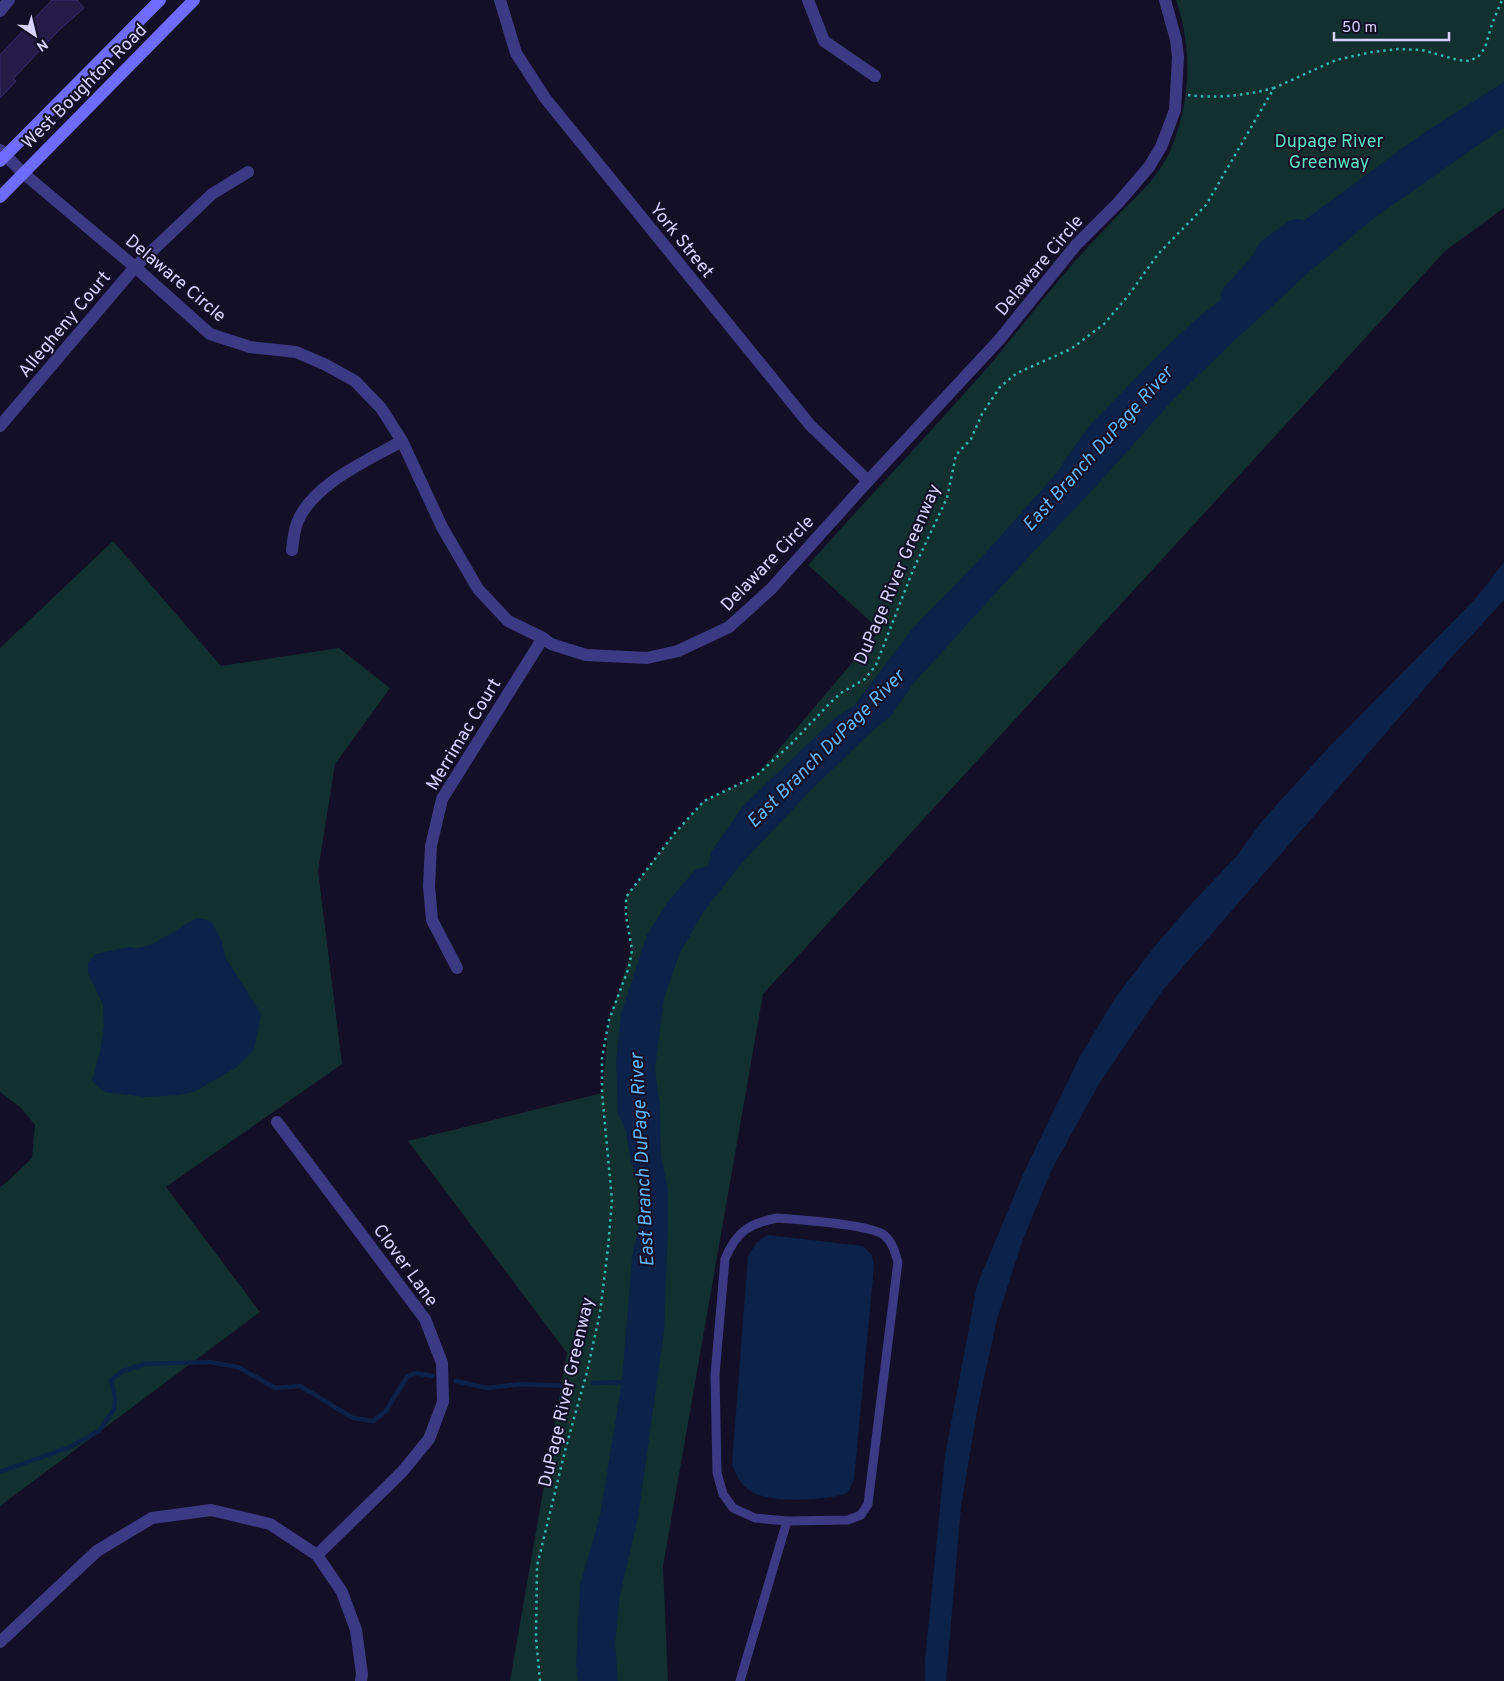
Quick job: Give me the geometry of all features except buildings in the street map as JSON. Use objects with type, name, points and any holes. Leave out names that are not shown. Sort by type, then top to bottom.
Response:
[{"type":"main road","name":"West Boughton Road","points":[[2,155],[160,0]]},
{"type":"main road","name":"West Boughton Road","points":[[0,197],[194,0]]},
{"type":"street","points":[[0,11],[9,0]]},
{"type":"street","name":"York Street","points":[[500,0],[516,52],[545,98],[810,425],[868,481]]},
{"type":"street","points":[[808,0],[824,41],[875,76]]},
{"type":"street","name":"Delaware Circle","points":[[2,155],[136,267],[210,334],[250,347],[296,352],[324,364],[354,381],[381,408],[402,441],[442,527],[478,589],[508,620],[551,644],[586,656],[647,658],[678,650],[729,628],[771,589],[999,340],[1076,245],[1118,203],[1149,167],[1161,147],[1168,129],[1174,110],[1176,94],[1178,57],[1176,40],[1164,0]]},
{"type":"street","name":"Allegheny Court","points":[[0,426],[136,267],[212,194],[248,172]]},
{"type":"street","points":[[292,550],[296,523],[310,500],[338,478],[402,441]]},
{"type":"street","name":"Merrimac Court","points":[[457,968],[432,920],[429,886],[431,846],[442,799],[542,638]]},
{"type":"street","name":"Clover Lane","points":[[277,1122],[425,1319],[442,1363],[443,1402],[429,1439],[402,1472],[318,1555]]},
{"type":"street","points":[[0,1642],[97,1551],[152,1518],[211,1510],[270,1524],[318,1555],[342,1592],[356,1630],[362,1674],[361,1681]]},
{"type":"lane","points":[[778,1218],[867,1228],[884,1235],[893,1246],[898,1262],[868,1504],[861,1515],[848,1520],[787,1521],[755,1518],[733,1508],[723,1494],[717,1473],[715,1375],[726,1259],[732,1243],[743,1231],[761,1221],[778,1218]]},
{"type":"lane","points":[[740,1681],[787,1521]]},
{"type":"path","points":[[1176,94],[1206,97],[1260,92],[1274,88],[1336,60],[1398,48],[1422,50],[1458,60],[1469,61],[1478,57],[1485,48],[1502,0]]},
{"type":"path","name":"DuPage River Greenway","points":[[540,1681],[536,1638],[537,1566],[566,1447],[587,1372],[600,1313],[608,1248],[612,1200],[602,1094],[602,1058],[609,1020],[629,967],[632,950],[626,916],[626,897],[674,834],[704,801],[756,776],[790,745],[841,693],[865,679],[876,665],[916,562],[947,498],[956,455],[971,439],[982,414],[1000,387],[1017,373],[1071,349],[1104,324],[1128,296],[1158,254],[1206,205],[1274,88]]},
{"type":"green space","name":"Dupage River Greenway","points":[[1176,0],[1504,0],[1504,208],[1445,251],[763,994],[663,1566],[668,1681],[510,1681],[567,1353],[408,1141],[602,1093],[609,1020],[632,950],[626,897],[674,834],[704,801],[756,776],[880,630],[808,565],[988,367],[1077,259],[1142,191],[1166,160],[1177,132],[1186,95],[1187,57],[1185,38]]},
{"type":"green space","points":[[113,541],[221,666],[339,648],[390,688],[335,764],[318,871],[342,1064],[166,1187],[260,1312],[0,1506],[0,1187],[32,1158],[35,1125],[21,1108],[0,1092],[0,648]]},
{"type":"water","points":[[1504,82],[1504,127],[1377,216],[1310,271],[1172,401],[1090,493],[1032,553],[913,684],[891,716],[870,733],[811,790],[741,864],[704,911],[679,955],[664,998],[655,1069],[660,1106],[661,1156],[668,1189],[664,1331],[638,1518],[620,1595],[615,1643],[618,1681],[578,1681],[576,1665],[580,1585],[600,1516],[622,1381],[632,1258],[645,1196],[631,1162],[626,1131],[618,1113],[616,1062],[621,1014],[646,937],[666,904],[696,869],[708,867],[711,852],[743,806],[837,716],[854,706],[913,628],[979,560],[1055,475],[1088,427],[1162,351],[1195,320],[1261,268],[1272,250],[1306,219],[1422,134]]},
{"type":"water","points":[[1504,562],[1504,600],[1450,659],[1163,990],[1099,1084],[1052,1169],[1022,1242],[997,1319],[977,1411],[961,1507],[946,1681],[925,1681],[925,1660],[945,1456],[977,1285],[1025,1170],[1080,1056],[1115,998],[1155,946],[1192,903],[1236,857],[1263,820],[1330,746],[1477,597]]},
{"type":"water","points":[[197,918],[211,921],[221,939],[226,958],[261,1014],[254,1050],[237,1067],[194,1092],[146,1097],[104,1092],[92,1081],[100,1052],[104,1025],[103,1005],[88,973],[88,962],[96,954],[129,947],[136,948],[151,945]]},
{"type":"water","points":[[768,1235],[863,1246],[872,1255],[874,1266],[854,1480],[847,1493],[838,1496],[799,1500],[761,1496],[748,1490],[742,1484],[732,1464],[748,1256],[757,1242]]},
{"type":"waterway","name":"East Branch DuPage River","points":[[1235,296],[1261,268],[1272,250],[1297,233]]},
{"type":"waterway","points":[[0,1472],[70,1447],[99,1431],[114,1409],[115,1397],[111,1380],[121,1372],[144,1364],[209,1362],[238,1367],[275,1388],[300,1386],[353,1418],[373,1421],[386,1411],[407,1377],[415,1373],[432,1376]]},
{"type":"waterway","points":[[456,1381],[487,1388],[522,1384],[568,1386]]},
{"type":"waterway","points":[[593,1383],[626,1382]]}]
